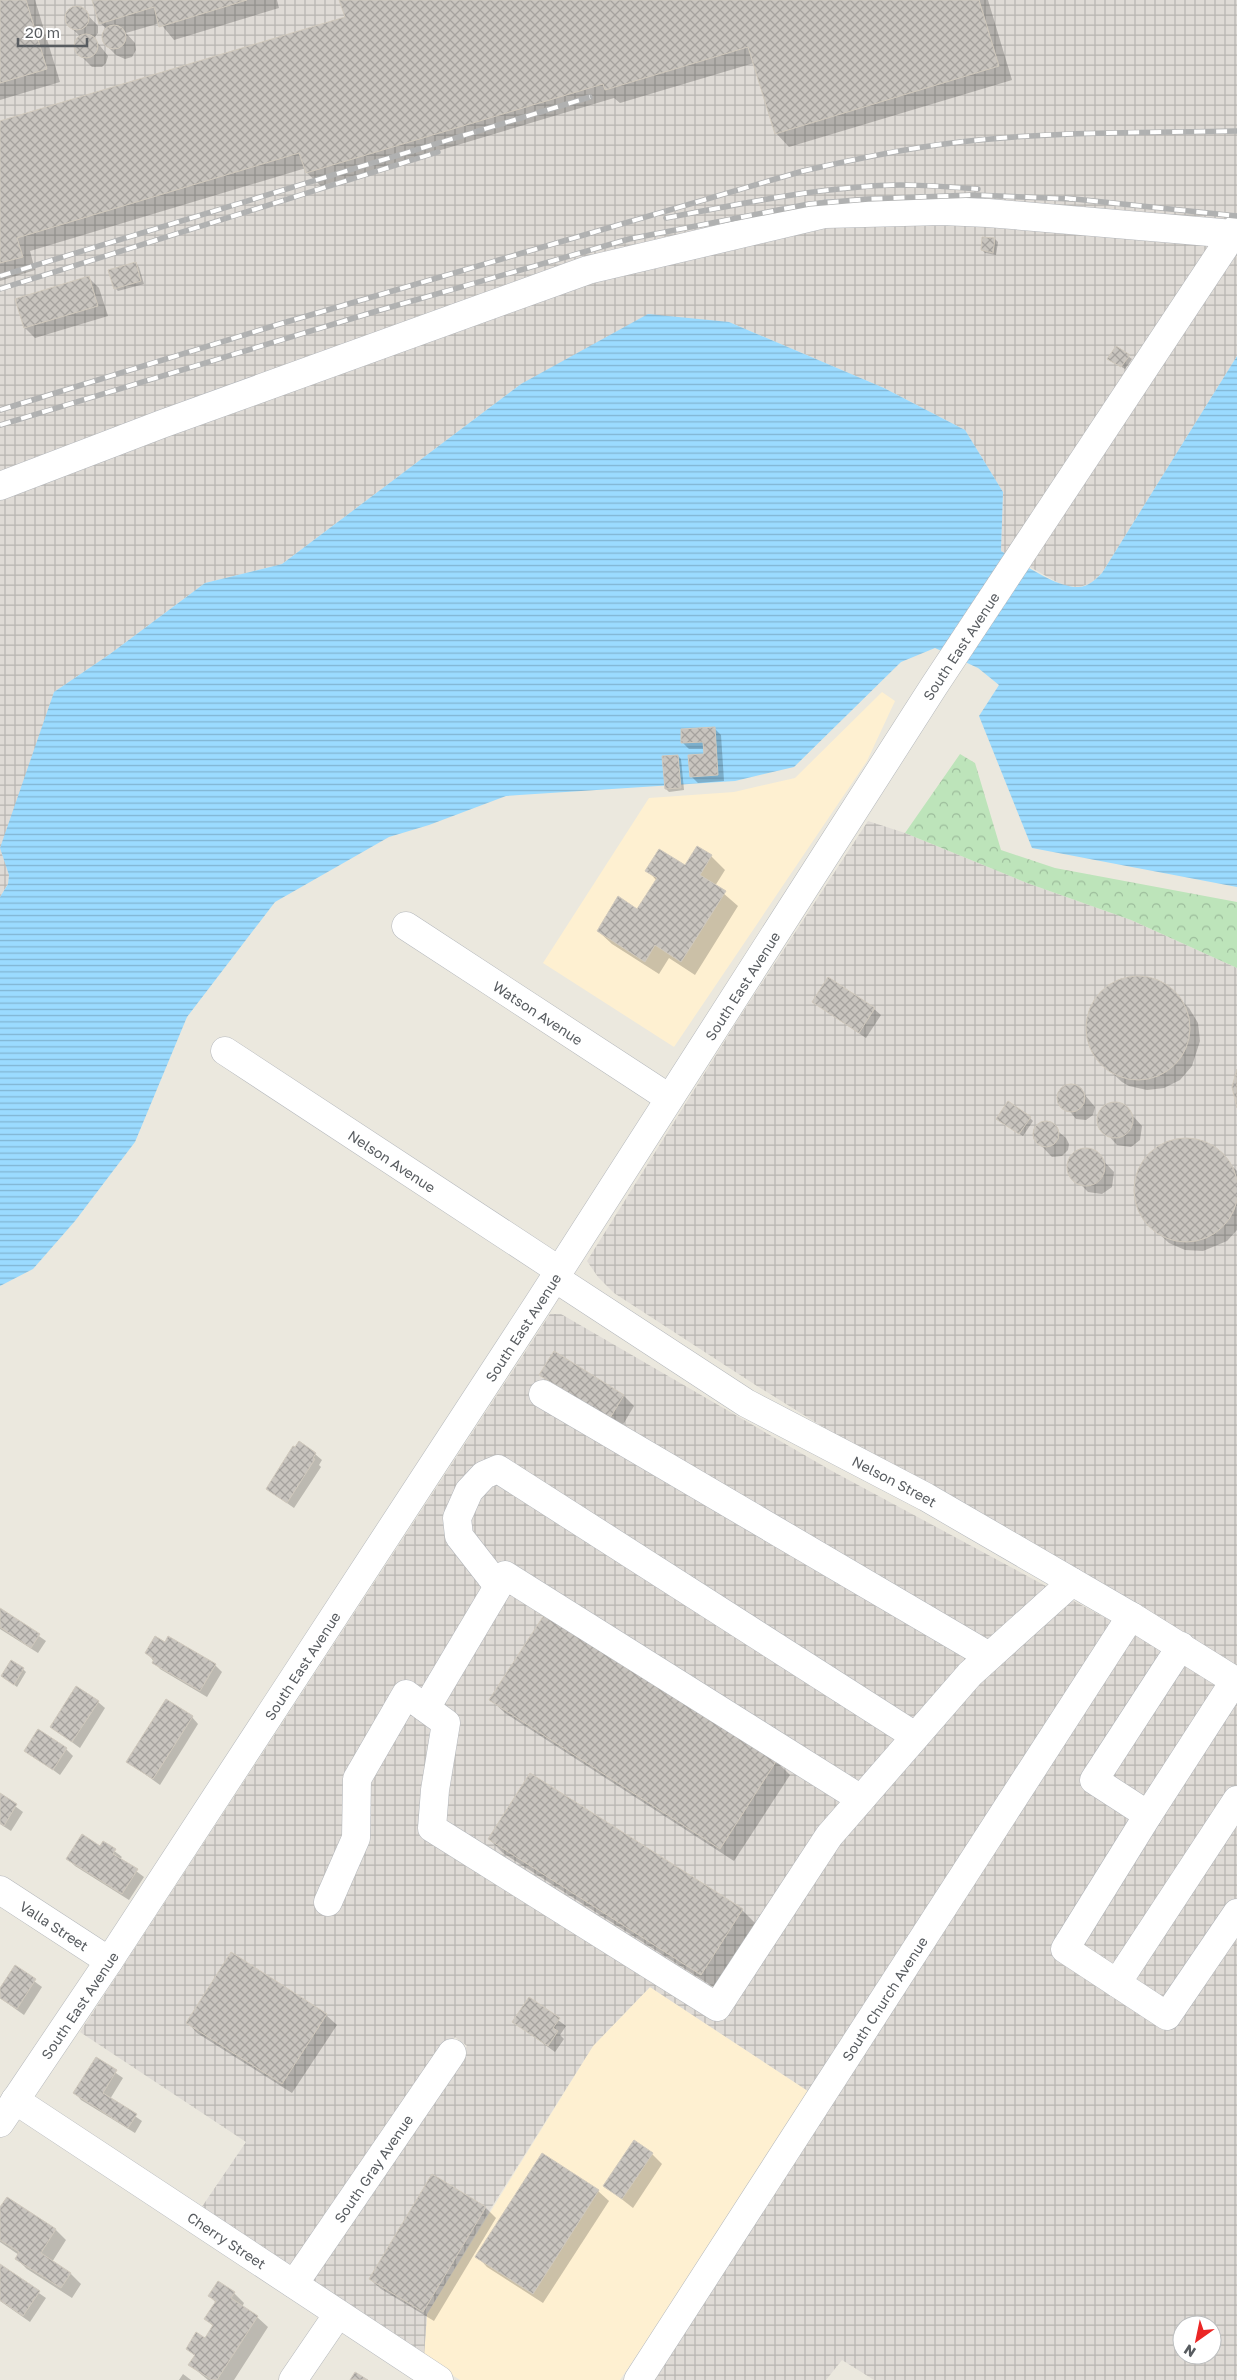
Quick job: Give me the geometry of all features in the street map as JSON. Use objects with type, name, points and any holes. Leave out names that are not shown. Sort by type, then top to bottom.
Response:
[{"type":"street","points":[[0,486],[162,424],[588,270],[825,214],[923,211],[988,213],[1235,231]]},
{"type":"street","name":"South East Avenue","points":[[0,2123],[109,1961],[558,1274],[934,686],[1235,231]]},
{"type":"street","name":"Watson Avenue","points":[[406,926],[669,1098]]},
{"type":"street","name":"Nelson Avenue","points":[[226,1051],[558,1274]]},
{"type":"street","name":"Nelson Street","points":[[558,1274],[746,1403],[926,1497],[1131,1616],[1236,1681]]},
{"type":"street","points":[[543,1394],[989,1656]]},
{"type":"street","points":[[498,1586],[459,1536],[456,1518],[469,1491],[484,1475],[498,1469],[915,1736]]},
{"type":"street","points":[[426,1708],[505,1575],[861,1800]]},
{"type":"street","points":[[328,1902],[356,1838],[357,1779],[406,1694],[446,1723],[435,1790],[432,1828],[717,2007],[829,1836],[970,1674],[1072,1582]]},
{"type":"street","name":"South Church Avenue","points":[[638,2380],[1131,1616]]},
{"type":"street","points":[[1148,1815],[1094,1780],[1181,1646]]},
{"type":"street","points":[[1236,1681],[1148,1815],[1065,1949],[1168,2016],[1237,1913]]},
{"type":"street","points":[[1117,1983],[1237,1800]]},
{"type":"street","name":"Valla Street","points":[[0,1890],[109,1961]]},
{"type":"street","name":"South Gray Avenue","points":[[294,2284],[452,2053]]},
{"type":"street","name":"Cherry Street","points":[[15,2100],[439,2380]]},
{"type":"street","points":[[293,2380],[338,2314]]},
{"type":"shaded area","points":[[0,0],[1237,0],[1237,356],[1102,573],[1091,583],[1080,587],[1064,586],[1001,551],[1003,492],[965,430],[884,388],[729,322],[521,384],[282,564],[205,583],[110,654],[54,692],[2,854],[8,867],[9,875],[8,884],[0,897]]},
{"type":"shaded area","points":[[882,692],[895,701],[867,761],[674,1047],[543,963],[649,798],[734,792],[795,778]]},
{"type":"shaded area","points":[[868,821],[905,833],[1027,883],[1131,920],[1237,968],[1237,1666],[1128,1599],[892,1470],[757,1386],[614,1293],[598,1277],[587,1261],[741,1015]]},
{"type":"shaded area","points":[[550,1314],[561,1314],[832,1471],[1113,1622],[814,2095],[650,1987],[593,2046],[493,2205],[427,2314],[424,2357],[312,2280],[313,2273],[467,2046],[455,2037],[301,2258],[291,2266],[199,2211],[246,2142],[80,2032]]},
{"type":"shaded area","points":[[1133,1633],[1237,1698],[1237,2380],[874,2380],[842,2360],[826,2380],[644,2380]]},
{"type":"shaded area","points":[[650,1987],[814,2095],[620,2380],[460,2380],[424,2357],[427,2314],[593,2046]]},
{"type":"green space","points":[[960,754],[975,763],[1001,850],[1055,868],[1237,902],[1237,968],[1131,920],[1027,883],[905,833]]},
{"type":"water","points":[[648,314],[729,322],[884,388],[965,430],[1003,492],[1001,551],[1049,579],[1079,587],[1089,584],[1102,573],[1237,356],[1237,887],[1032,848],[979,716],[999,685],[978,668],[935,648],[901,662],[794,767],[735,781],[506,796],[429,825],[389,837],[275,902],[187,1017],[135,1142],[75,1221],[33,1269],[0,1286],[0,897],[8,884],[9,875],[0,848],[54,692],[110,654],[205,583],[282,564],[521,384]]},
{"type":"building","points":[[0,0],[26,0],[47,69],[0,83]]},
{"type":"building","points":[[92,0],[247,0],[159,27],[154,7],[99,24]]},
{"type":"building","points":[[339,0],[979,0],[999,66],[775,134],[748,47],[605,90],[603,84],[306,173],[299,153],[17,238],[23,257],[0,263],[0,121],[345,17]]},
{"type":"building","points":[[77,6],[86,9],[89,18],[86,27],[77,30],[68,27],[65,18],[68,9]]},
{"type":"building","points":[[114,25],[123,28],[126,37],[123,46],[114,49],[105,46],[102,37],[105,28]]},
{"type":"building","points":[[86,34],[95,37],[98,46],[95,55],[86,58],[77,55],[74,46],[77,37]]},
{"type":"building","points":[[982,237],[995,238],[993,253],[981,250]]},
{"type":"building","points":[[136,262],[141,281],[114,289],[108,270]]},
{"type":"building","points":[[89,276],[98,306],[24,328],[15,299]]},
{"type":"building","points":[[1116,346],[1130,355],[1121,367],[1107,359]]},
{"type":"building","points":[[715,727],[718,775],[690,777],[688,755],[704,754],[703,742],[681,743],[681,729]]},
{"type":"building","points":[[678,755],[681,788],[665,789],[662,756]]},
{"type":"building","points":[[697,846],[712,855],[700,875],[726,891],[681,962],[655,945],[645,962],[597,931],[618,896],[637,909],[657,878],[645,871],[659,849],[685,865]]},
{"type":"building","points":[[1138,976],[1158,980],[1175,991],[1186,1008],[1190,1028],[1186,1048],[1175,1065],[1158,1076],[1138,1080],[1118,1076],[1101,1065],[1090,1048],[1086,1028],[1090,1008],[1101,991],[1118,980]]},
{"type":"building","points":[[828,977],[875,1008],[859,1033],[812,1002]]},
{"type":"building","points":[[1237,1069],[1237,1108],[1232,1087]]},
{"type":"building","points":[[1071,1084],[1081,1088],[1085,1098],[1081,1108],[1071,1112],[1061,1108],[1057,1098],[1061,1088]]},
{"type":"building","points":[[1008,1101],[1031,1117],[1019,1134],[996,1119]]},
{"type":"building","points":[[1115,1102],[1128,1107],[1133,1120],[1128,1133],[1115,1138],[1102,1133],[1097,1120],[1102,1107]]},
{"type":"building","points":[[1046,1121],[1055,1125],[1059,1134],[1055,1143],[1046,1147],[1037,1143],[1033,1134],[1037,1125]]},
{"type":"building","points":[[1186,1138],[1206,1142],[1223,1153],[1234,1170],[1238,1190],[1234,1210],[1223,1227],[1206,1238],[1186,1242],[1166,1238],[1149,1227],[1138,1210],[1134,1190],[1138,1170],[1149,1153],[1166,1142]]},
{"type":"building","points":[[1086,1148],[1099,1154],[1105,1167],[1099,1180],[1086,1186],[1073,1180],[1067,1167],[1073,1154]]},
{"type":"building","points":[[554,1351],[624,1395],[610,1418],[539,1375]]},
{"type":"building","points":[[299,1441],[316,1453],[313,1458],[315,1459],[287,1503],[266,1489],[293,1446],[295,1447]]},
{"type":"building","points":[[0,1608],[40,1634],[31,1648],[0,1627]]},
{"type":"building","points":[[546,1612],[777,1760],[720,1849],[489,1700]]},
{"type":"building","points":[[155,1636],[165,1642],[168,1636],[216,1664],[200,1691],[152,1663],[154,1659],[145,1653]]},
{"type":"building","points":[[11,1660],[24,1668],[14,1685],[1,1676]]},
{"type":"building","points":[[76,1686],[99,1701],[72,1742],[50,1727]]},
{"type":"building","points":[[166,1699],[193,1716],[153,1779],[126,1762]]},
{"type":"building","points":[[38,1729],[67,1748],[53,1770],[24,1751]]},
{"type":"building","points":[[530,1773],[743,1909],[701,1975],[488,1839]]},
{"type":"building","points":[[0,1793],[17,1804],[4,1826],[0,1823]]},
{"type":"building","points":[[82,1834],[100,1846],[103,1841],[116,1849],[113,1854],[138,1869],[122,1894],[66,1859]]},
{"type":"building","points":[[231,1952],[327,2014],[282,2084],[186,2023]]},
{"type":"building","points":[[15,1965],[36,1979],[17,2009],[0,1998],[0,1988]]},
{"type":"building","points":[[529,1997],[560,2018],[553,2028],[558,2031],[548,2046],[512,2022]]},
{"type":"building","points":[[96,2057],[117,2070],[103,2093],[137,2114],[128,2128],[73,2093]]},
{"type":"building","points":[[634,2140],[653,2153],[622,2199],[603,2186]]},
{"type":"building","points":[[542,2153],[599,2190],[533,2294],[475,2257]]},
{"type":"building","points":[[432,2174],[486,2207],[423,2312],[369,2279]]},
{"type":"building","points":[[7,2197],[56,2229],[41,2253],[71,2273],[61,2288],[15,2259],[19,2252],[0,2240],[0,2207]]},
{"type":"building","points":[[0,2264],[40,2291],[23,2316],[0,2300]]},
{"type":"building","points":[[218,2281],[235,2292],[231,2298],[258,2316],[217,2380],[212,2380],[188,2365],[195,2355],[186,2349],[196,2332],[205,2338],[213,2325],[204,2319],[216,2301],[208,2296]]},
{"type":"building","points":[[355,2372],[368,2380],[350,2380]]},
{"type":"railway","points":[[0,276],[590,97]]},
{"type":"railway","points":[[0,410],[283,323],[803,171],[920,147],[995,138],[1098,133],[1237,131]]},
{"type":"railway","points":[[0,289],[438,152]]},
{"type":"railway","points":[[666,218],[762,200],[835,189],[904,185],[978,189]]},
{"type":"railway","points":[[0,425],[377,311],[629,239],[809,204],[868,199],[973,195],[1072,199]]},
{"type":"railway","points":[[1065,198],[1237,216]]}]
